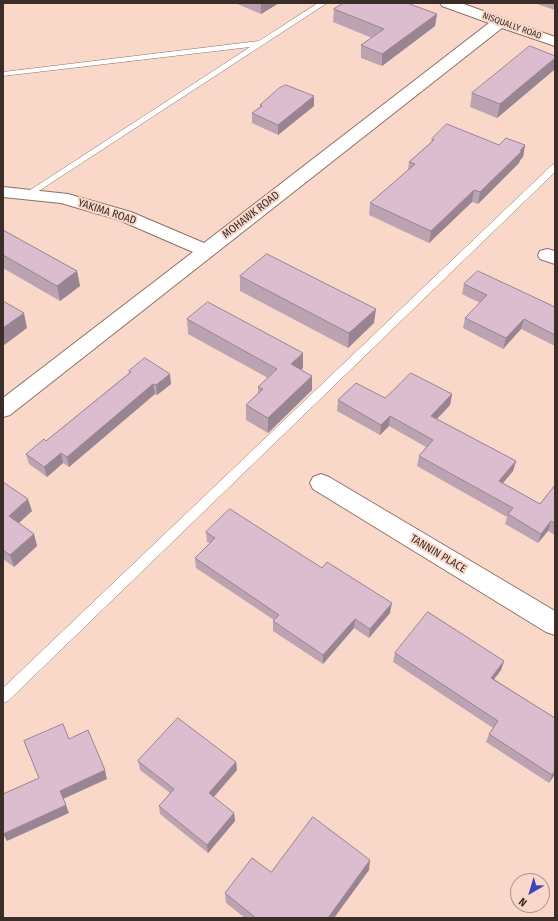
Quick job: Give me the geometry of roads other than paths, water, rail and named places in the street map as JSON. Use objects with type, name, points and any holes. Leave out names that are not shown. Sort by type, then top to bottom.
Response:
[{"type":"street","name":"NISQUALLY ROAD","points":[[447,3],[555,42]]},
{"type":"street","name":"MOHAWK ROAD","points":[[3,408],[500,22]]},
{"type":"street","name":"YAKIMA ROAD","points":[[3,192],[62,198],[125,216],[205,250]]},
{"type":"street","name":"TANNIN PLACE","points":[[321,483],[555,624]]},
{"type":"lane","points":[[28,194],[323,3]]},
{"type":"lane","points":[[3,74],[262,42]]},
{"type":"lane","points":[[3,697],[555,167]]}]
